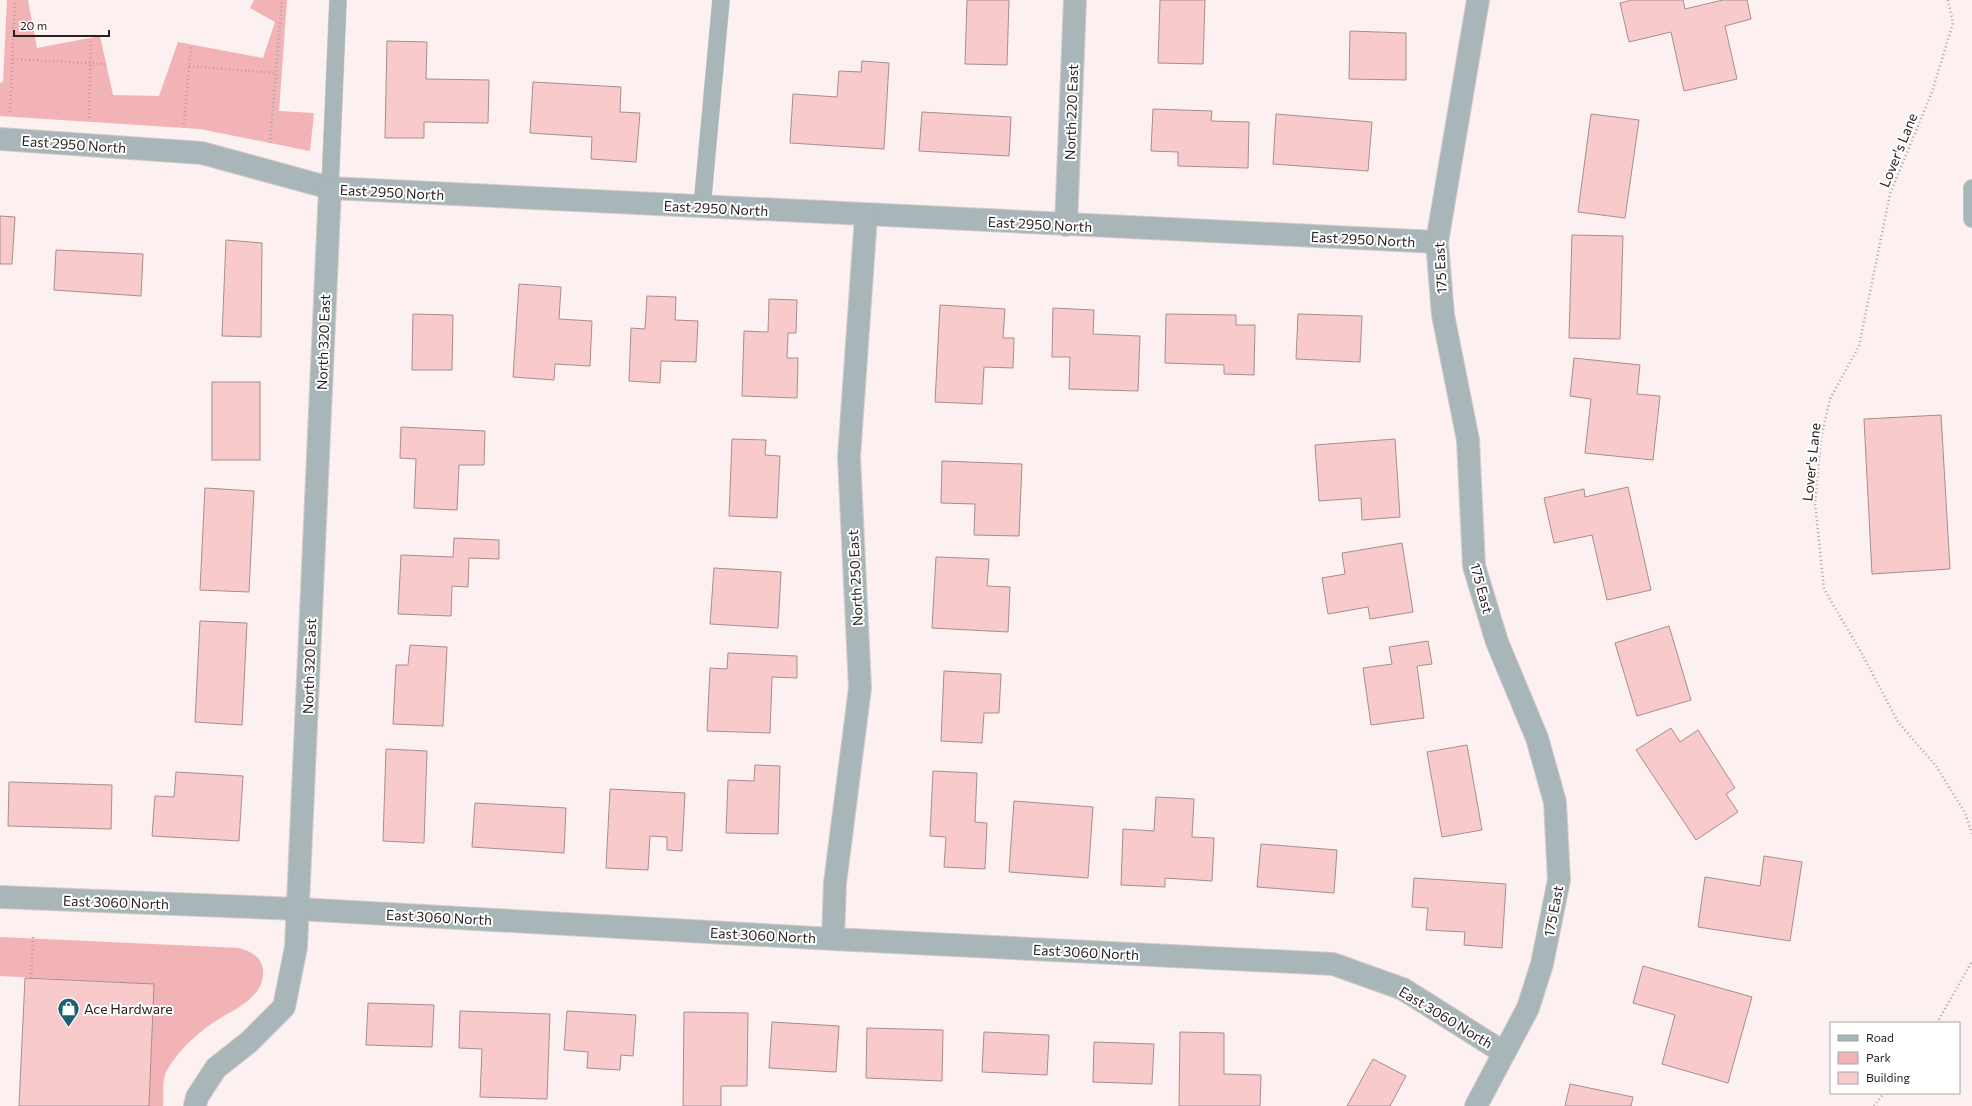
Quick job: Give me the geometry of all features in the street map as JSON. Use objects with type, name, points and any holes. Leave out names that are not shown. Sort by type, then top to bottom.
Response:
[{"type":"street","name":"North 220 East","points":[[1066,225],[1075,0]]},
{"type":"street","name":"175 East","points":[[1476,1106],[1503,1052],[1528,1008],[1542,964],[1559,880],[1555,802],[1536,738],[1497,642],[1474,566],[1468,440],[1443,315],[1437,242],[1478,0]]},
{"type":"street","name":"East 2950 North","points":[[0,139],[202,153],[330,188],[866,216],[1437,242]]},
{"type":"street","name":"North 320 East","points":[[195,1106],[197,1097],[216,1068],[249,1042],[284,1007],[296,947],[330,188]]},
{"type":"street","name":"North 250 East","points":[[833,939],[835,883],[860,688],[849,457],[866,216]]},
{"type":"street","name":"East 3060 North","points":[[0,897],[298,909],[833,939],[1333,964],[1402,988],[1503,1052]]},
{"type":"lane","points":[[330,188],[338,0]]},
{"type":"lane","points":[[702,207],[721,0]]},
{"type":"lane","points":[[1972,188],[1972,220]]},
{"type":"path","points":[[10,116],[16,0]]},
{"type":"path","points":[[270,143],[282,0]]},
{"type":"path","name":"Lover's Lane","points":[[1948,0],[1953,23],[1932,92],[1890,194],[1859,346],[1830,399],[1821,438],[1815,503],[1824,589],[1861,652],[1898,722],[1936,766],[1965,812],[1972,834]]},
{"type":"path","points":[[89,122],[91,38]]},
{"type":"path","points":[[184,128],[190,45]]},
{"type":"path","points":[[13,59],[106,64]]},
{"type":"path","points":[[189,66],[276,73]]},
{"type":"path","points":[[31,978],[32,936]]},
{"type":"path","points":[[1938,1022],[1972,961]]},
{"type":"path","points":[[1874,1106],[1883,1094]]},
{"type":"green space","points":[[7,0],[28,0],[37,48],[100,36],[113,95],[159,96],[178,42],[263,58],[275,22],[250,8],[254,0],[287,0],[279,111],[314,113],[310,151],[200,129],[0,116],[0,83],[3,82]]},
{"type":"green space","points":[[0,937],[239,948],[251,953],[260,961],[263,969],[262,980],[252,997],[244,1004],[215,1021],[183,1049],[167,1069],[164,1082],[163,1106],[149,1106],[154,984],[0,976]]},
{"type":"building","points":[[967,0],[1009,0],[1007,65],[965,64]]},
{"type":"building","points":[[1160,0],[1205,0],[1203,64],[1158,63]]},
{"type":"building","points":[[1632,0],[1683,0],[1685,9],[1723,0],[1747,0],[1751,19],[1725,26],[1737,79],[1684,91],[1671,32],[1629,42],[1620,3]]},
{"type":"building","points":[[1350,31],[1406,33],[1406,80],[1349,79]]},
{"type":"building","points":[[387,41],[427,42],[426,79],[489,80],[488,123],[424,122],[424,138],[385,138]]},
{"type":"building","points":[[862,61],[889,63],[884,149],[790,143],[793,94],[837,97],[839,71],[861,72]]},
{"type":"building","points":[[533,82],[621,87],[620,112],[640,113],[636,162],[591,159],[592,137],[530,133]]},
{"type":"building","points":[[1153,109],[1212,111],[1211,121],[1249,122],[1248,168],[1178,166],[1178,152],[1151,151]]},
{"type":"building","points":[[922,112],[1011,117],[1009,156],[919,151]]},
{"type":"building","points":[[1276,114],[1372,122],[1368,171],[1273,164]]},
{"type":"building","points":[[1591,114],[1639,120],[1625,218],[1578,212]]},
{"type":"building","points":[[0,216],[15,217],[12,264],[0,264]]},
{"type":"building","points":[[1572,235],[1623,236],[1620,339],[1569,338]]},
{"type":"building","points":[[226,240],[262,243],[261,337],[222,336]]},
{"type":"building","points":[[56,250],[143,254],[141,296],[54,290]]},
{"type":"building","points":[[519,284],[561,287],[559,319],[592,321],[590,366],[555,364],[554,380],[513,377]]},
{"type":"building","points":[[647,296],[676,297],[675,320],[698,321],[696,362],[661,361],[660,383],[629,381],[631,328],[645,329]]},
{"type":"building","points":[[769,299],[797,300],[796,333],[788,333],[787,358],[798,358],[797,398],[742,396],[744,331],[768,332]]},
{"type":"building","points":[[940,305],[1005,309],[1003,338],[1014,338],[1013,368],[984,367],[982,404],[935,402]]},
{"type":"building","points":[[1053,308],[1094,310],[1093,334],[1140,336],[1138,391],[1069,389],[1070,357],[1052,357]]},
{"type":"building","points":[[413,314],[453,315],[452,370],[412,370]]},
{"type":"building","points":[[1166,314],[1236,315],[1236,325],[1255,325],[1254,375],[1224,374],[1224,365],[1165,363]]},
{"type":"building","points":[[1298,314],[1362,316],[1360,362],[1296,359]]},
{"type":"building","points":[[1574,358],[1640,365],[1637,394],[1660,396],[1653,460],[1585,453],[1591,399],[1570,396]]},
{"type":"building","points":[[212,382],[260,382],[260,460],[212,460]]},
{"type":"building","points":[[1941,415],[1950,569],[1872,574],[1864,419]]},
{"type":"building","points":[[401,427],[485,431],[484,465],[459,465],[457,510],[414,508],[416,459],[400,458]]},
{"type":"building","points":[[732,439],[766,440],[765,455],[780,456],[777,518],[729,516]]},
{"type":"building","points":[[1395,439],[1400,517],[1362,520],[1361,498],[1319,501],[1315,445]]},
{"type":"building","points":[[942,461],[1022,464],[1019,536],[974,535],[975,504],[941,503]]},
{"type":"building","points":[[1628,487],[1651,590],[1607,600],[1592,535],[1554,543],[1544,498],[1584,489],[1585,497]]},
{"type":"building","points":[[205,488],[254,491],[249,592],[200,590]]},
{"type":"building","points":[[454,538],[499,540],[499,559],[469,558],[468,587],[452,586],[451,616],[398,614],[401,555],[453,557]]},
{"type":"building","points":[[1402,543],[1413,612],[1370,619],[1368,607],[1328,614],[1322,578],[1345,574],[1342,553]]},
{"type":"building","points":[[936,557],[989,559],[987,586],[1010,587],[1008,632],[932,628]]},
{"type":"building","points":[[714,568],[781,572],[778,628],[710,624]]},
{"type":"building","points":[[200,621],[247,623],[242,725],[195,722]]},
{"type":"building","points":[[1669,626],[1691,700],[1637,716],[1615,643]]},
{"type":"building","points":[[1428,641],[1432,664],[1417,666],[1424,718],[1371,725],[1363,668],[1392,664],[1389,647]]},
{"type":"building","points":[[410,645],[447,647],[443,726],[393,724],[396,665],[408,665]]},
{"type":"building","points":[[728,653],[797,656],[797,678],[772,677],[770,733],[707,731],[710,668],[727,669]]},
{"type":"building","points":[[944,671],[1001,674],[999,713],[984,713],[982,743],[941,741]]},
{"type":"building","points":[[1671,728],[1680,742],[1698,730],[1735,788],[1726,794],[1738,812],[1696,840],[1636,750]]},
{"type":"building","points":[[1467,745],[1482,830],[1442,837],[1427,752]]},
{"type":"building","points":[[386,749],[427,751],[424,843],[383,841]]},
{"type":"building","points":[[755,765],[780,766],[778,834],[726,833],[728,780],[754,781]]},
{"type":"building","points":[[933,771],[977,773],[975,822],[987,823],[985,869],[944,867],[946,837],[930,836]]},
{"type":"building","points":[[176,772],[243,776],[239,841],[152,836],[155,796],[174,797]]},
{"type":"building","points":[[9,782],[112,785],[111,829],[8,826]]},
{"type":"building","points":[[610,789],[685,793],[682,851],[667,850],[667,837],[650,836],[648,870],[606,868]]},
{"type":"building","points":[[1156,797],[1194,799],[1192,837],[1214,838],[1212,881],[1165,878],[1165,887],[1121,885],[1123,829],[1154,831]]},
{"type":"building","points":[[1014,801],[1093,807],[1088,878],[1009,872]]},
{"type":"building","points":[[475,803],[566,808],[564,853],[472,847]]},
{"type":"building","points":[[1261,844],[1337,850],[1334,893],[1257,887]]},
{"type":"building","points":[[1764,856],[1802,862],[1790,941],[1698,927],[1705,877],[1760,886]]},
{"type":"building","points":[[1414,878],[1506,884],[1502,948],[1464,945],[1465,932],[1426,930],[1428,908],[1412,907]]},
{"type":"building","points":[[1643,966],[1752,997],[1728,1083],[1662,1064],[1675,1015],[1633,1003]]},
{"type":"building","points":[[25,978],[154,984],[149,1106],[19,1106]]},
{"type":"building","points":[[368,1003],[434,1005],[432,1047],[366,1045]]},
{"type":"building","points":[[460,1011],[550,1014],[547,1099],[480,1097],[482,1049],[459,1048]]},
{"type":"building","points":[[567,1011],[636,1015],[633,1056],[621,1055],[620,1070],[587,1068],[588,1052],[564,1050]]},
{"type":"building","points":[[684,1012],[748,1013],[747,1086],[721,1086],[721,1106],[683,1106]]},
{"type":"building","points":[[772,1022],[839,1026],[836,1072],[769,1068]]},
{"type":"building","points":[[867,1028],[943,1030],[942,1081],[866,1078]]},
{"type":"building","points":[[984,1032],[1049,1035],[1047,1075],[982,1072]]},
{"type":"building","points":[[1180,1032],[1224,1033],[1224,1074],[1261,1075],[1260,1106],[1179,1106]]},
{"type":"building","points":[[1094,1042],[1154,1044],[1152,1084],[1093,1082]]},
{"type":"building","points":[[1373,1059],[1406,1076],[1390,1106],[1347,1106]]},
{"type":"building","points":[[1570,1084],[1633,1097],[1631,1106],[1565,1106]]},
{"type":"place","name":"Ace Hardware","points":[[68,1028]]}]
